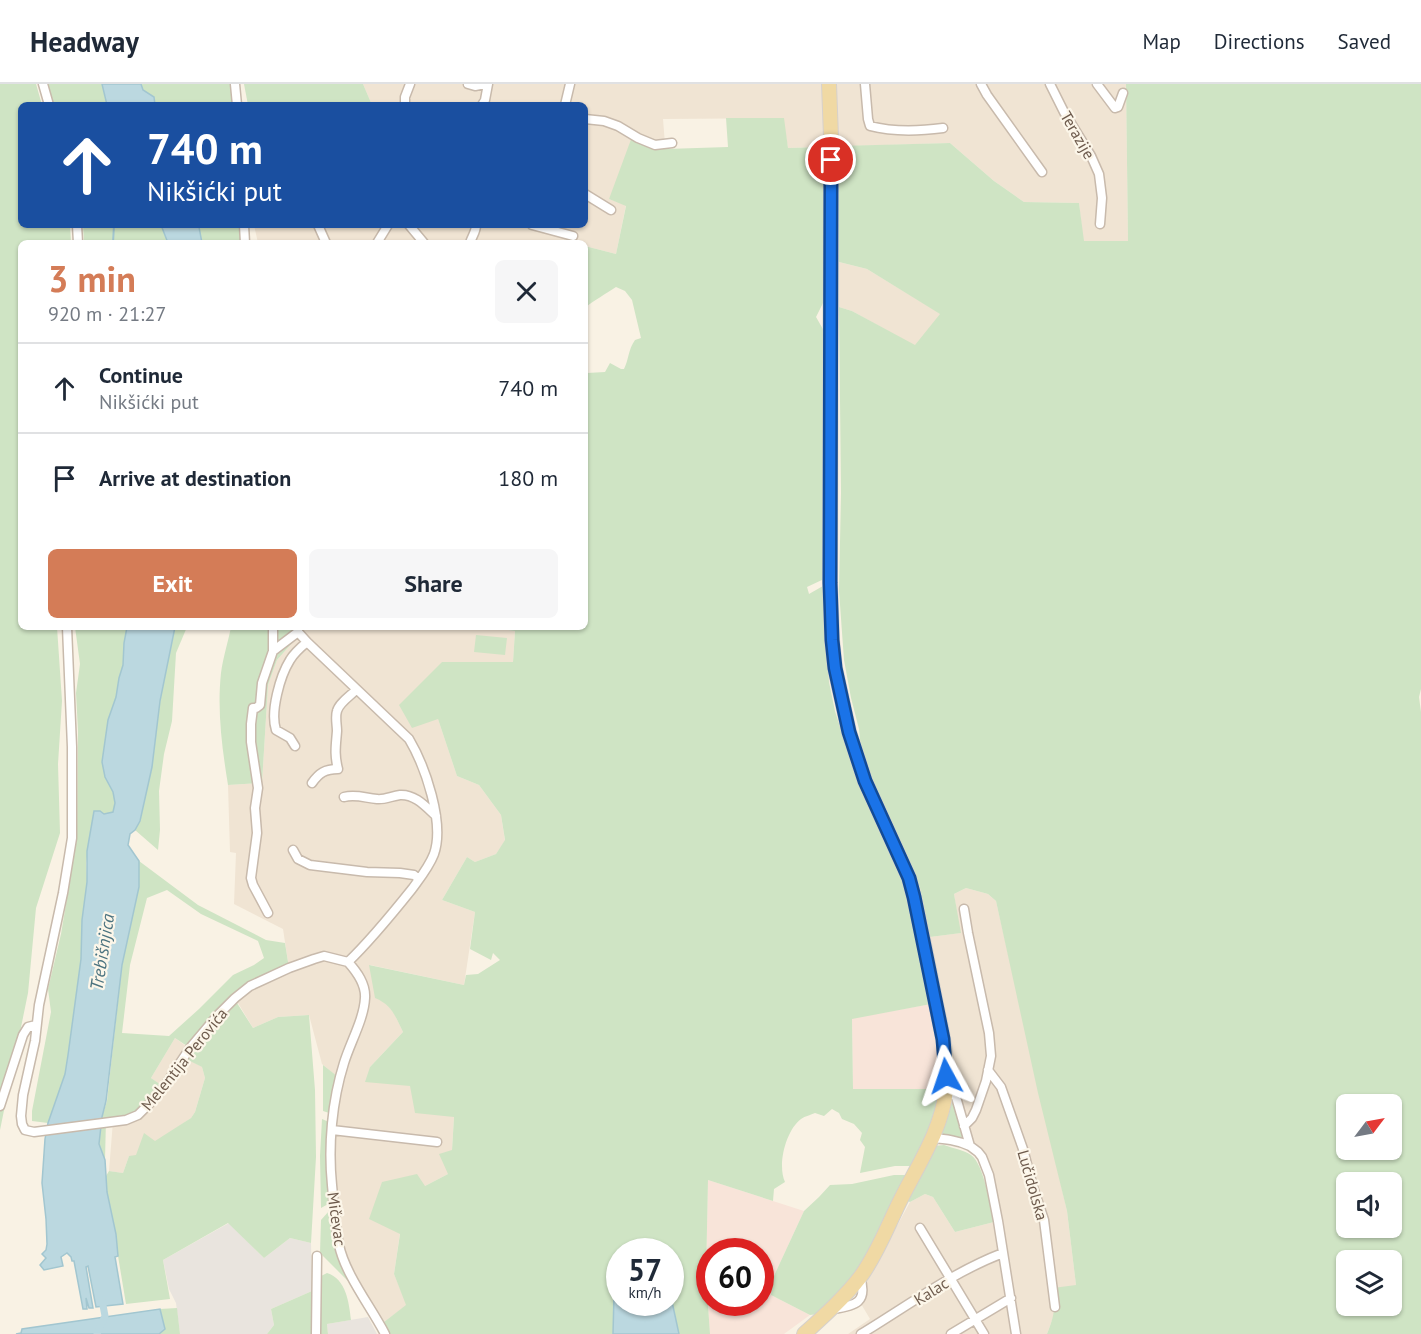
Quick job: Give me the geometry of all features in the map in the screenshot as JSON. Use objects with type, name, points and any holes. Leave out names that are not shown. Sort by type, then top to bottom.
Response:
[{"type":"main road","points":[[804,1334],[860,1277],[875,1254],[923,1159],[943,1107],[946,1090],[943,1039],[914,897],[909,878],[859,766],[844,713],[835,668],[830,583],[831,137],[829,84]]},
{"type":"street","points":[[43,84],[48,102]]},
{"type":"street","points":[[235,84],[237,102]]},
{"type":"street","points":[[405,102],[410,84]]},
{"type":"street","points":[[468,84],[475,86],[487,84],[484,102]]},
{"type":"street","points":[[566,102],[570,84]]},
{"type":"street","points":[[865,84],[870,126],[911,130],[943,128]]},
{"type":"street","points":[[981,84],[1042,172]]},
{"type":"street","name":"Terazije","points":[[1050,84],[1091,156],[1098,174],[1102,198],[1100,224]]},
{"type":"street","points":[[1097,84],[1115,108],[1118,107],[1124,93]]},
{"type":"street","points":[[588,119],[604,121],[618,126],[655,145],[672,143]]},
{"type":"street","points":[[588,196],[611,210]]},
{"type":"street","points":[[412,228],[422,240]]},
{"type":"street","points":[[543,228],[573,236]]},
{"type":"street","points":[[0,1106],[23,1035],[28,1027],[36,1025],[72,838],[72,747],[67,630]]},
{"type":"street","points":[[268,913],[251,878],[257,833],[255,808],[258,788],[251,742],[251,724],[253,708],[260,705],[262,683],[273,651],[273,630]]},
{"type":"street","points":[[273,651],[298,630],[307,642],[409,739],[421,762],[436,816],[437,837],[434,854],[426,869],[377,932],[348,962]]},
{"type":"street","points":[[295,746],[290,738],[276,730],[274,722],[285,671],[295,653],[307,642]]},
{"type":"street","points":[[312,783],[316,777],[328,769],[338,769],[334,746],[337,712],[340,705],[356,690]]},
{"type":"street","points":[[344,797],[353,795],[380,800],[402,795],[410,796],[436,816]]},
{"type":"street","points":[[293,850],[298,858],[309,865],[367,872],[400,873],[414,875],[419,879]]},
{"type":"street","points":[[964,909],[992,1056],[976,1110],[964,1126]]},
{"type":"street","name":"Melentija Perovića","points":[[36,1025],[35,1041],[23,1095],[21,1116],[25,1131],[34,1132],[126,1120],[138,1115],[164,1087],[190,1048],[217,1016],[249,986],[289,968],[324,956],[348,962]]},
{"type":"street","name":"Mičevac","points":[[348,962],[364,986],[366,996],[364,1010],[340,1079],[332,1130],[332,1183],[339,1245],[354,1279],[385,1334]]},
{"type":"street","name":"Lučidolska","points":[[988,1070],[1001,1087],[1023,1149],[1044,1220],[1055,1307]]},
{"type":"street","points":[[946,1090],[956,1097],[970,1146]]},
{"type":"street","points":[[332,1130],[437,1142]]},
{"type":"street","points":[[932,1138],[951,1140],[970,1146],[982,1157],[989,1175],[1016,1334]]},
{"type":"street","points":[[920,1228],[984,1334]]},
{"type":"street","name":"Kalac","points":[[861,1334],[950,1279],[1003,1253]]},
{"type":"street","points":[[316,1334],[317,1256]]},
{"type":"street","points":[[951,1334],[1011,1298]]},
{"type":"street","points":[[815,1334],[828,1311]]},
{"type":"shaded area","points":[[363,84],[1126,84],[1128,241],[1083,241],[1079,203],[1024,202],[994,181],[950,143],[788,148],[783,118],[663,119],[665,144],[609,199],[626,205],[616,254],[588,247],[588,240],[257,240],[255,228],[588,228],[588,102],[371,102]]},
{"type":"shaded area","points":[[839,262],[867,269],[941,314],[915,346],[852,311],[839,307]]},
{"type":"shaded area","points":[[291,630],[515,631],[513,662],[442,662],[438,719],[457,776],[479,785],[501,815],[505,841],[496,854],[475,862],[467,857],[442,900],[475,912],[464,985],[370,965],[384,1001],[394,1013],[403,1032],[370,1067],[410,1086],[454,1116],[448,1174],[425,1186],[400,1233],[394,1274],[407,1305],[384,1322],[355,1277],[342,1244],[331,1149],[340,1079],[322,1064],[309,1015],[278,1017],[253,1028],[235,998],[289,968],[283,929],[234,904],[236,853],[230,852],[228,785],[262,783],[268,685],[277,660],[292,643]]},
{"type":"shaded area","points":[[966,888],[988,894],[996,901],[1067,1211],[1076,1285],[1055,1307],[1047,1334],[848,1334],[870,1319],[854,1292],[868,1279],[910,1202],[925,1194],[933,1197],[955,1232],[998,1221],[989,1175],[970,1146],[930,937],[960,933],[954,894]]},
{"type":"shaded area","points":[[931,1004],[940,1064],[940,1089],[853,1089],[852,1018]]},
{"type":"shaded area","points":[[175,1038],[194,1052],[188,1059],[202,1067],[205,1078],[195,1112],[191,1118],[136,1156],[129,1156],[123,1173],[109,1171],[113,1121],[163,1087],[151,1078]]},
{"type":"shaded area","points":[[708,1180],[804,1211],[774,1276],[774,1238],[707,1238]]},
{"type":"shaded area","points":[[229,1223],[264,1258],[290,1238],[311,1243],[312,1291],[271,1309],[274,1325],[267,1334],[180,1334],[176,1303],[169,1289],[163,1260]]},
{"type":"shaded area","points":[[774,1297],[810,1315],[784,1334],[710,1334],[709,1316],[774,1316]]},
{"type":"shaded area","points":[[368,1317],[377,1334],[328,1334],[327,1324]]},
{"type":"green space","points":[[0,84],[36,84],[41,102],[18,102],[18,228],[70,228],[71,240],[18,240],[18,630],[57,630],[62,701],[58,764],[60,833],[36,908],[28,993],[0,1130]]},
{"type":"green space","points":[[48,84],[102,84],[106,102],[52,102]]},
{"type":"green space","points":[[141,84],[235,84],[237,102],[155,102],[154,97],[143,90]]},
{"type":"green space","points":[[244,84],[363,84],[371,102],[247,102]]},
{"type":"green space","points":[[1126,84],[1421,84],[1421,689],[1419,697],[1421,712],[1421,1334],[1047,1334],[1054,1311],[1053,1288],[1076,1285],[1067,1211],[1038,1093],[996,901],[988,894],[966,888],[954,894],[961,933],[930,937],[920,888],[872,783],[861,749],[844,660],[839,591],[841,493],[839,307],[852,311],[915,345],[940,314],[867,269],[839,262],[838,146],[950,143],[994,181],[1024,202],[1079,203],[1084,241],[1128,241]]},
{"type":"green space","points":[[726,118],[784,118],[788,148],[821,147],[825,170],[823,303],[816,317],[824,331],[824,579],[807,587],[809,594],[823,586],[829,682],[835,711],[849,755],[905,885],[931,1004],[852,1019],[853,1089],[940,1089],[936,1111],[911,1166],[895,1166],[860,1173],[865,1147],[860,1140],[862,1133],[854,1124],[842,1119],[839,1113],[832,1109],[824,1116],[815,1113],[803,1118],[791,1131],[784,1148],[782,1167],[785,1182],[774,1189],[773,1201],[708,1180],[707,1238],[696,1238],[696,1316],[709,1316],[710,1334],[679,1334],[675,1316],[684,1316],[684,1238],[606,1238],[606,1316],[613,1316],[613,1334],[390,1334],[384,1322],[406,1305],[394,1274],[400,1234],[369,1219],[382,1182],[417,1174],[425,1186],[448,1174],[439,1154],[452,1150],[454,1117],[415,1113],[410,1086],[365,1082],[370,1067],[403,1032],[389,1008],[375,998],[369,965],[464,985],[466,975],[478,974],[500,960],[493,953],[491,960],[470,949],[475,912],[442,900],[467,857],[475,862],[496,854],[505,840],[501,815],[479,785],[457,776],[438,719],[412,728],[399,705],[442,662],[513,662],[515,631],[509,630],[588,630],[588,373],[605,372],[610,363],[624,369],[635,340],[641,338],[632,300],[625,291],[616,287],[588,306],[588,247],[616,254],[626,206],[609,199],[633,134],[665,144],[666,149],[728,147]]},
{"type":"green space","points":[[83,228],[162,228],[167,240],[84,240]]},
{"type":"green space","points":[[199,228],[244,228],[245,240],[201,240]]},
{"type":"green space","points":[[75,630],[126,630],[123,665],[108,720],[105,777],[113,792],[114,812],[104,814],[94,811],[86,863],[87,882],[82,920],[81,959],[68,1055],[65,1074],[48,1123],[32,1121],[32,1111],[51,1012],[48,989],[61,934],[77,838],[76,693],[80,664]]},
{"type":"green space","points":[[174,630],[186,630],[176,653],[172,721],[164,754],[159,791],[158,850],[135,830],[140,821],[152,767],[160,701]]},
{"type":"green space","points":[[230,630],[291,630],[292,643],[277,660],[268,685],[262,783],[228,785],[220,715],[223,662]]},
{"type":"green space","points":[[476,635],[507,638],[505,655],[474,652]]},
{"type":"green space","points":[[139,861],[198,905],[266,940],[285,943],[289,968],[250,986],[190,1048],[175,1038],[151,1078],[164,1087],[138,1115],[106,1119],[105,1160],[99,1144],[102,1117],[107,1101],[122,965],[139,887]],"holes":[[[167,890],[201,914],[258,941],[264,958],[233,975],[169,1036],[122,1033],[130,965],[147,898]]]},
{"type":"green space","points":[[237,1003],[253,1028],[278,1017],[309,1015],[315,1090],[316,1157],[311,1243],[290,1238],[264,1258],[228,1223],[163,1260],[170,1299],[126,1304],[106,1176],[109,1171],[123,1173],[129,1156],[136,1155],[144,1133],[155,1141],[191,1118],[205,1078],[202,1067],[188,1060],[220,1019]]},
{"type":"green space","points":[[323,1065],[337,1076],[329,1113],[323,1111]]},
{"type":"green space","points":[[951,1099],[954,1101],[964,1140],[939,1136]]},
{"type":"green space","points":[[322,1119],[329,1122],[326,1156],[330,1203],[321,1208],[320,1156]]},
{"type":"green space","points":[[944,1145],[965,1152],[976,1160],[983,1176],[994,1222],[955,1232],[933,1197],[925,1194],[910,1202],[905,1200],[933,1146]]},
{"type":"green space","points":[[894,1175],[909,1175],[865,1265],[818,1314],[810,1315],[774,1297],[774,1276],[804,1211],[830,1185],[852,1184]]},
{"type":"green space","points":[[329,1211],[335,1249],[350,1283],[320,1253],[321,1220]]},
{"type":"green space","points":[[327,1273],[338,1280],[342,1286],[348,1299],[351,1320],[327,1324],[328,1334],[320,1334],[321,1276]]},
{"type":"green space","points":[[312,1291],[312,1334],[267,1334],[274,1325],[271,1309]]},
{"type":"green space","points":[[177,1308],[180,1334],[159,1334],[165,1329],[160,1309]]},
{"type":"water","points":[[102,84],[141,84],[143,90],[154,97],[155,102],[106,102]]},
{"type":"water","points":[[162,228],[199,228],[201,240],[167,240]]},
{"type":"water","name":"Trebišnjica","points":[[126,630],[174,630],[160,701],[152,767],[140,821],[130,834],[128,845],[139,861],[139,887],[122,965],[99,1144],[105,1160],[107,1192],[116,1234],[118,1256],[115,1257],[123,1304],[96,1307],[88,1266],[86,1267],[93,1308],[89,1308],[86,1298],[87,1309],[83,1309],[74,1261],[71,1257],[67,1253],[61,1257],[63,1266],[44,1270],[40,1265],[46,1258],[42,1254],[47,1244],[42,1183],[48,1123],[65,1074],[68,1055],[81,959],[87,851],[94,811],[104,814],[113,812],[115,803],[102,762],[108,720],[123,665]]},
{"type":"water","points":[[160,1309],[165,1329],[159,1334],[16,1334],[21,1333],[22,1329]]},
{"type":"water","points":[[613,1316],[675,1316],[679,1334],[613,1334]]},
{"type":"waterway","points":[[113,240],[114,228]]},
{"type":"waterway","points":[[97,1334],[105,1316],[102,1300]]},
{"type":"route","points":[[831,160],[830,583],[835,668],[844,713],[859,766],[909,878],[922,930],[943,1039],[946,1076]]}]
